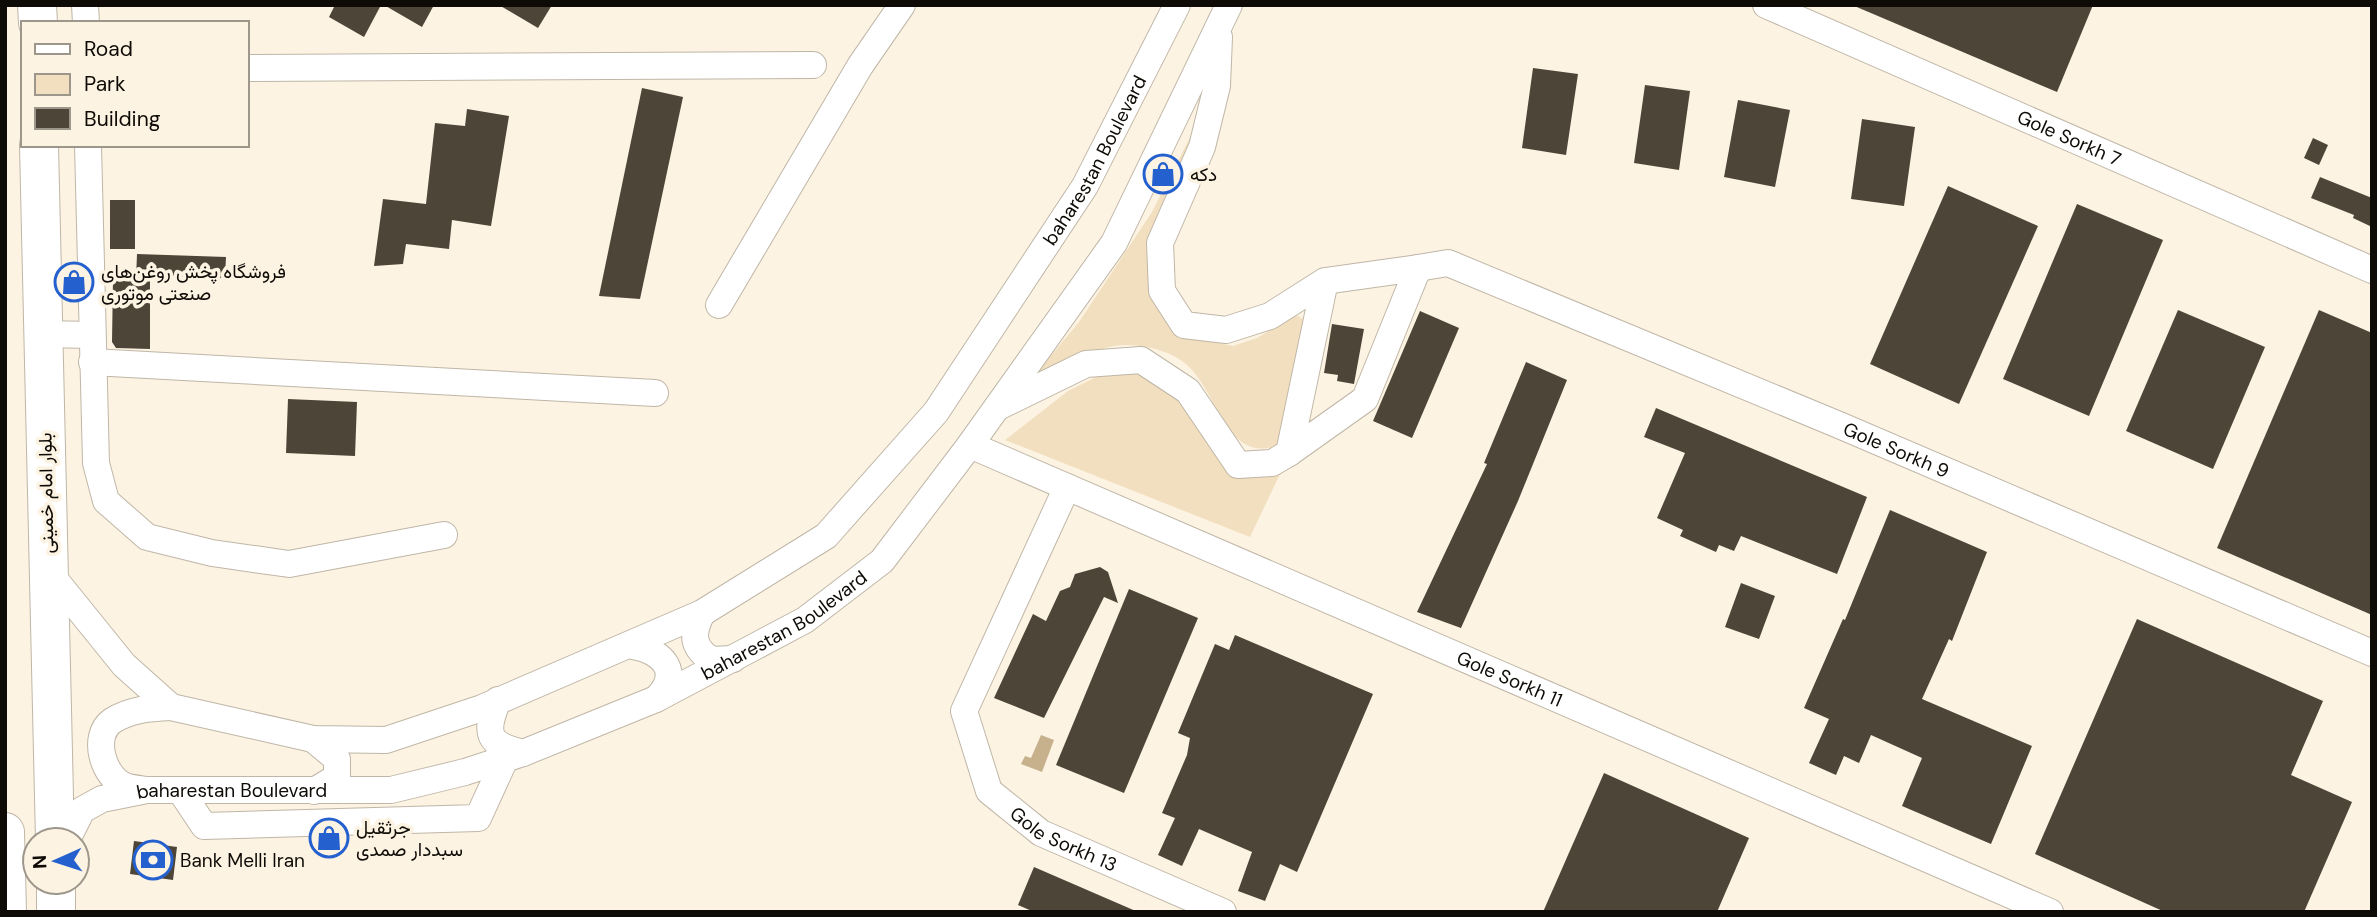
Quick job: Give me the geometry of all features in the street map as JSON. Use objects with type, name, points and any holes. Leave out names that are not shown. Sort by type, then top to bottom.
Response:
[{"type":"highway","name":"بلوار امام خمینی","points":[[39,147],[55,826]]},
{"type":"highway","points":[[5,832],[7,912]]},
{"type":"street","points":[[719,304],[860,66],[902,5]]},
{"type":"street","name":"baharestan Boulevard","points":[[48,571],[124,665],[171,707],[313,739],[386,740],[498,700],[633,646],[702,613],[826,536],[936,412],[1085,186],[1177,5]]},
{"type":"street","name":"Gole Sorkh 7","points":[[1766,5],[2372,270]]},
{"type":"street","points":[[1224,16],[1217,86],[1202,148],[1160,243],[1163,292],[1184,325],[1226,330],[1270,316],[1325,281]]},
{"type":"street","name":"baharestan Boulevard","points":[[74,826],[82,810],[102,799],[147,790],[391,790],[466,772],[514,756],[656,699],[805,620],[882,561],[970,445],[1114,243],[1224,16]]},
{"type":"street","points":[[248,68],[813,65]]},
{"type":"street","points":[[88,147],[96,463],[106,501],[147,537],[212,553],[289,564],[444,535]]},
{"type":"street","name":"Gole Sorkh 9","points":[[1325,281],[1448,263],[1839,425],[2372,653]]},
{"type":"street","points":[[995,408],[1086,364],[1141,360],[1188,391],[1238,464],[1272,463],[1365,399],[1418,268]]},
{"type":"street","points":[[1289,453],[1325,281]]},
{"type":"street","points":[[43,334],[92,335]]},
{"type":"street","points":[[92,362],[655,393]]},
{"type":"street","name":"Gole Sorkh 11","points":[[970,445],[2050,912]]},
{"type":"street","name":"Gole Sorkh 13","points":[[1068,487],[964,711],[989,791],[1041,833],[1223,912]]},
{"type":"street","points":[[702,613],[694,631],[696,646],[711,660],[733,659]]},
{"type":"street","points":[[633,646],[657,653],[666,663],[668,675],[665,689],[656,699]]},
{"type":"street","points":[[180,790],[204,826],[478,818],[514,756],[500,747],[491,734],[490,719],[498,700]]},
{"type":"street","points":[[147,790],[122,785],[104,764],[100,741],[110,722],[138,709],[171,707]]},
{"type":"street","points":[[313,739],[337,759],[337,777],[314,791]]},
{"type":"street","points":[[364,791],[367,823]]},
{"type":"green space","points":[[1200,118],[1153,243],[1190,337],[1233,346],[1257,338],[1296,315],[1305,320],[1280,444],[1262,448],[1248,445],[1236,437],[1189,367],[1183,361],[1159,350],[1132,345],[1101,349],[1028,383],[1079,322],[1152,212]]},
{"type":"green space","points":[[1134,371],[1178,397],[1209,442],[1281,472],[1250,537],[1005,440],[1068,391],[1100,375]]},
{"type":"shaded area","points":[[1041,735],[1054,740],[1042,772],[1021,764],[1025,756],[1031,758]]},
{"type":"building","points":[[335,5],[381,5],[364,37],[329,17]]},
{"type":"building","points":[[384,5],[434,5],[422,27]]},
{"type":"building","points":[[499,5],[552,5],[538,28]]},
{"type":"building","points":[[1852,5],[2093,5],[2057,92]]},
{"type":"building","points":[[1533,68],[1578,74],[1566,155],[1522,148]]},
{"type":"building","points":[[1645,85],[1690,91],[1679,170],[1634,163]]},
{"type":"building","points":[[642,88],[683,97],[640,299],[599,296]]},
{"type":"building","points":[[1738,100],[1790,110],[1775,187],[1724,177]]},
{"type":"building","points":[[467,109],[509,116],[491,226],[452,220],[449,249],[406,244],[403,264],[374,266],[383,199],[426,204],[435,123],[465,126]]},
{"type":"building","points":[[1862,119],[1915,127],[1904,206],[1851,199]]},
{"type":"building","points":[[2313,138],[2328,145],[2319,165],[2304,158]]},
{"type":"building","points":[[2320,177],[2372,198],[2372,227],[2353,218],[2354,215],[2311,198]]},
{"type":"building","points":[[1948,186],[2038,226],[1959,404],[1870,364]]},
{"type":"building","points":[[110,200],[135,200],[135,249],[110,249]]},
{"type":"building","points":[[2077,204],[2163,240],[2089,416],[2003,379]]},
{"type":"building","points":[[137,254],[226,257],[225,278],[150,275],[150,349],[116,348],[112,342],[113,278],[136,279]]},
{"type":"building","points":[[2178,310],[2265,347],[2213,469],[2126,431]]},
{"type":"building","points":[[2319,310],[2372,333],[2372,615],[2217,548]]},
{"type":"building","points":[[1420,311],[1459,328],[1412,438],[1373,421]]},
{"type":"building","points":[[1332,324],[1364,329],[1354,384],[1337,381],[1338,375],[1324,373]]},
{"type":"building","points":[[1526,362],[1567,380],[1518,501],[1461,628],[1417,612],[1487,464],[1484,463]]},
{"type":"building","points":[[288,399],[357,402],[355,456],[286,453]]},
{"type":"building","points":[[1656,408],[1867,497],[1837,574],[1741,536],[1734,551],[1719,545],[1716,552],[1680,536],[1683,530],[1657,518],[1685,453],[1644,437]]},
{"type":"building","points":[[1890,510],[1987,552],[1952,641],[1949,639],[1922,699],[2032,746],[1991,844],[1902,806],[1922,758],[1871,735],[1859,763],[1844,756],[1836,775],[1809,763],[1829,719],[1804,708],[1843,619],[1845,620]]},
{"type":"building","points":[[1100,567],[1108,572],[1118,603],[1104,597],[1044,718],[994,698],[1033,614],[1046,621],[1060,591],[1070,587],[1075,574]]},
{"type":"building","points":[[1741,583],[1775,596],[1759,639],[1725,627]]},
{"type":"building","points":[[1129,589],[1198,618],[1124,793],[1056,765]]},
{"type":"building","points":[[2137,619],[2323,701],[2291,775],[2352,802],[2304,912],[2165,912],[2035,854]]},
{"type":"building","points":[[1235,635],[1373,694],[1297,872],[1280,864],[1265,901],[1238,891],[1252,852],[1199,829],[1182,866],[1158,855],[1175,818],[1162,813],[1187,755],[1190,738],[1178,733],[1215,644],[1229,650]]},
{"type":"building","points":[[1604,773],[1749,838],[1717,912],[1543,912]]},
{"type":"building","name":"Bank Melli Iran","points":[[134,841],[177,847],[173,880],[130,874]]},
{"type":"building","points":[[1034,867],[1138,912],[1034,912],[1018,905]]},
{"type":"place","name":"دکه","points":[[1163,174]]},
{"type":"place","name":"فروشگاه پخش روغن‌های صنعتی موتوری","points":[[74,282]]},
{"type":"place","name":"جرثقیل سبددار صمدی","points":[[329,838]]},
{"type":"place","name":"Bank Melli Iran","points":[[153,860]]}]
